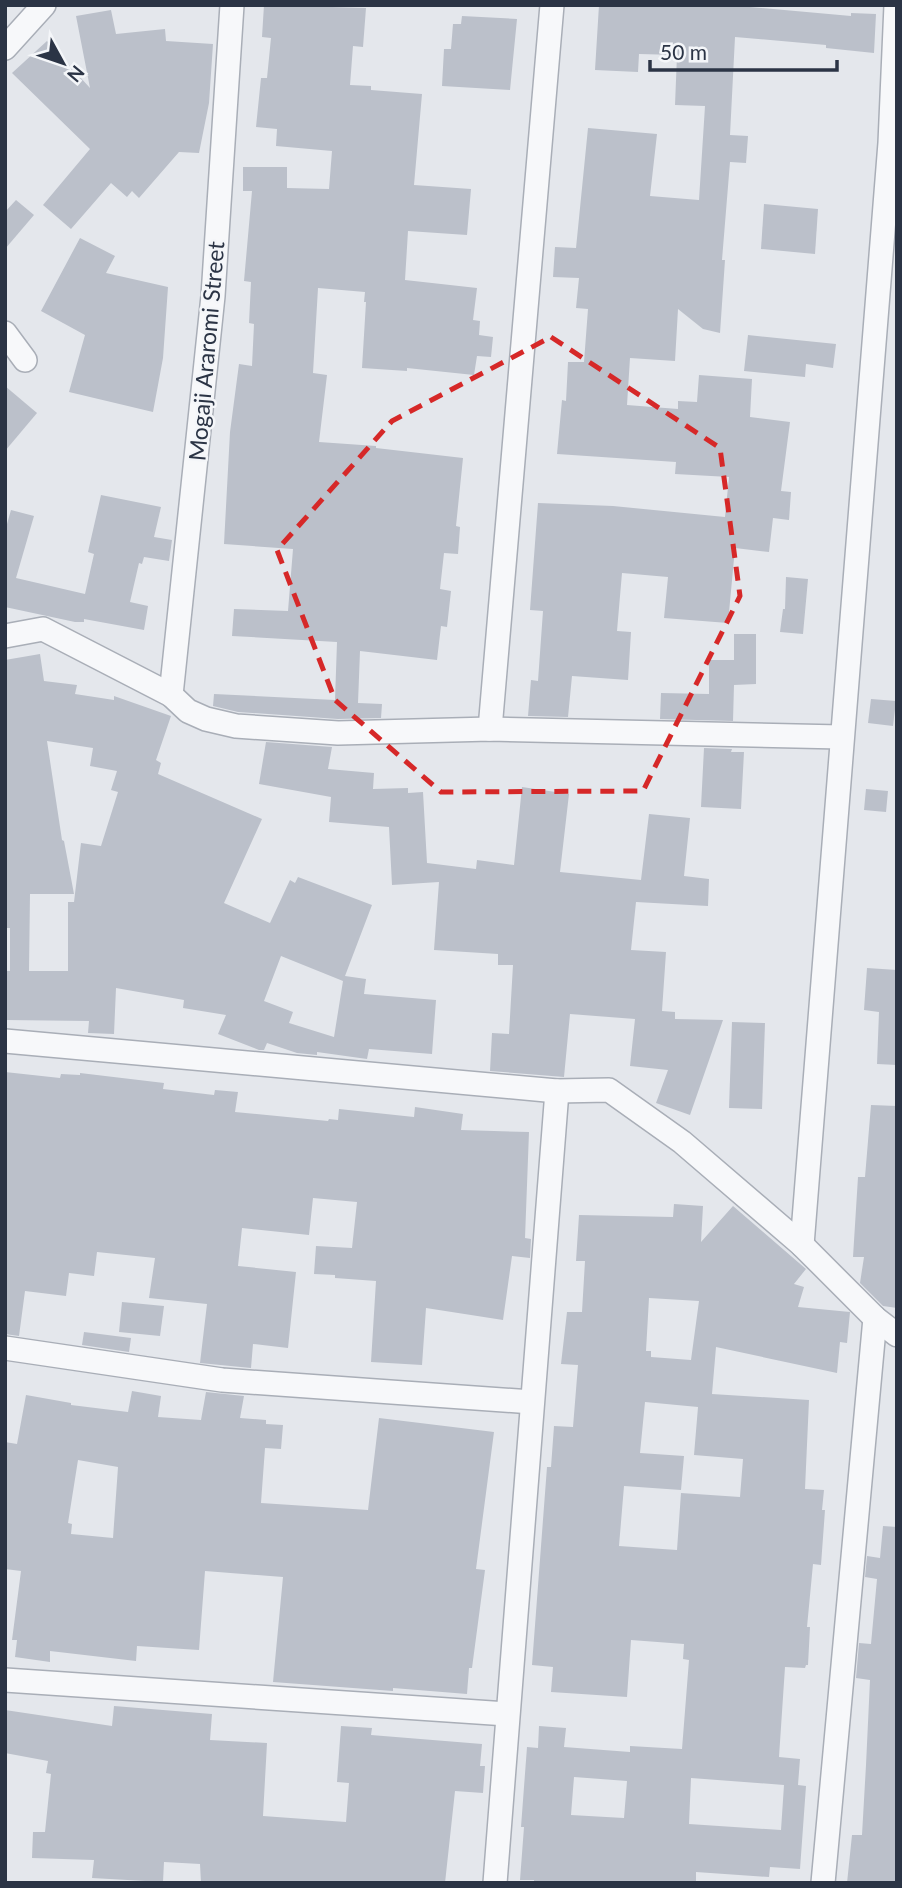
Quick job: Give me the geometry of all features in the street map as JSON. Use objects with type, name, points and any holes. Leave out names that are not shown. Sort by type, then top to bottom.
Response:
[{"type":"street","points":[[5,48],[44,5]]},
{"type":"street","name":"Mogaji Araromi Street","points":[[171,695],[213,296],[232,5]]},
{"type":"street","points":[[490,729],[552,5]]},
{"type":"street","points":[[802,1245],[841,737],[893,143],[896,5]]},
{"type":"street","points":[[5,332],[25,360]]},
{"type":"street","points":[[5,636],[43,629],[171,695],[188,711],[206,719],[236,726],[338,733],[490,729],[841,737]]},
{"type":"street","points":[[5,1041],[557,1091],[609,1090],[682,1142],[802,1245],[875,1318],[897,1335]]},
{"type":"street","points":[[495,1883],[557,1091]]},
{"type":"street","points":[[823,1883],[875,1318]]},
{"type":"street","points":[[5,1348],[222,1380],[532,1402]]},
{"type":"street","points":[[5,1681],[507,1714]]},
{"type":"highlighted area","points":[[551,337],[720,448],[740,596],[643,791],[441,792],[335,700],[277,550],[392,421]]},
{"type":"building","points":[[264,5],[366,8],[363,47],[353,46],[350,85],[371,86],[371,90],[422,94],[414,185],[471,189],[467,235],[408,231],[405,280],[477,288],[473,320],[480,321],[479,335],[493,337],[491,357],[477,356],[474,375],[407,368],[407,371],[362,368],[365,292],[318,288],[313,373],[327,375],[319,442],[376,446],[463,458],[456,526],[460,527],[458,554],[444,553],[440,589],[451,591],[447,627],[441,626],[437,660],[360,651],[358,703],[382,704],[381,718],[338,719],[238,712],[213,706],[214,694],[335,700],[337,642],[232,636],[234,609],[288,611],[293,549],[224,544],[230,432],[239,364],[252,366],[254,324],[249,323],[251,282],[244,281],[252,191],[243,191],[243,167],[287,167],[287,188],[329,189],[332,151],[276,146],[277,129],[256,127],[261,78],[267,78],[271,38],[262,37]]},
{"type":"building","points":[[599,5],[727,5],[851,16],[851,13],[876,14],[874,53],[826,48],[826,45],[735,37],[730,135],[748,136],[746,163],[730,162],[722,260],[725,260],[720,333],[703,329],[678,309],[675,361],[630,358],[627,405],[678,409],[678,401],[697,402],[699,375],[752,379],[750,417],[790,422],[781,491],[791,492],[789,520],[773,518],[769,552],[735,548],[728,623],[664,618],[668,577],[622,573],[617,631],[631,632],[628,680],[572,676],[568,717],[528,716],[531,680],[538,681],[543,611],[530,610],[538,503],[613,506],[725,517],[729,477],[675,474],[676,462],[557,454],[562,400],[566,401],[568,362],[584,362],[588,309],[576,308],[579,278],[553,277],[555,247],[576,248],[588,128],[657,134],[650,196],[699,200],[705,106],[675,105],[677,55],[639,54],[638,72],[595,70]]},
{"type":"building","points":[[111,10],[116,34],[165,29],[166,41],[213,44],[209,103],[199,153],[179,152],[139,198],[132,191],[127,197],[111,183],[71,229],[43,205],[90,149],[12,73],[47,41],[90,88],[76,16]]},
{"type":"building","points":[[462,16],[517,19],[510,90],[442,86],[444,49],[451,49],[453,24],[461,24]]},
{"type":"building","points":[[16,200],[34,215],[5,249],[5,212]]},
{"type":"building","points":[[764,204],[818,209],[815,254],[761,249]]},
{"type":"building","points":[[80,238],[115,256],[106,273],[168,287],[163,358],[153,412],[69,392],[85,335],[41,311]]},
{"type":"building","points":[[748,335],[836,344],[833,368],[806,364],[805,377],[744,371]]},
{"type":"building","points":[[5,386],[37,413],[5,451]]},
{"type":"building","points":[[101,495],[161,507],[154,537],[172,540],[169,561],[144,557],[142,564],[139,563],[130,602],[148,606],[144,630],[84,619],[84,622],[75,622],[5,607],[5,531],[11,510],[34,516],[16,578],[85,594],[94,554],[88,552]]},
{"type":"building","points":[[786,577],[808,579],[803,634],[780,632],[785,609]]},
{"type":"building","points":[[734,634],[756,634],[756,684],[734,685],[733,721],[660,719],[661,693],[709,694],[709,660],[734,660]]},
{"type":"building","points":[[40,654],[44,681],[77,685],[75,694],[114,700],[114,696],[171,716],[156,760],[161,763],[158,774],[262,819],[224,903],[270,923],[290,880],[295,883],[298,877],[372,905],[345,976],[366,979],[364,994],[436,1000],[432,1054],[369,1049],[367,1059],[317,1052],[317,1055],[297,1053],[267,1043],[264,1050],[259,1050],[218,1034],[226,1015],[183,1008],[184,1000],[116,988],[114,1034],[88,1033],[89,1021],[5,1020],[5,971],[10,971],[10,928],[5,928],[5,660]],"holes":[[[47,741],[93,748],[90,766],[117,771],[111,790],[118,792],[101,846],[81,843],[74,902],[68,902],[68,971],[29,971],[30,894],[74,894],[62,840]],[[281,956],[343,981],[334,1037],[289,1023],[293,1012],[264,1001]]]},
{"type":"building","points":[[871,699],[896,701],[893,726],[868,723]]},
{"type":"building","points":[[266,742],[332,747],[328,769],[374,773],[373,789],[408,788],[408,793],[423,792],[427,863],[476,869],[477,860],[514,865],[522,787],[569,794],[560,872],[641,880],[649,814],[690,818],[684,876],[709,879],[708,906],[636,902],[631,950],[666,952],[662,1011],[675,1012],[675,1019],[723,1020],[690,1115],[656,1103],[668,1070],[630,1066],[635,1019],[570,1014],[564,1077],[490,1071],[492,1033],[509,1034],[513,965],[498,965],[498,954],[434,950],[439,882],[392,885],[389,827],[329,822],[331,797],[259,784]]},
{"type":"building","points":[[704,748],[744,752],[741,809],[701,807]]},
{"type":"building","points":[[866,789],[888,791],[886,812],[864,810]]},
{"type":"building","points":[[867,968],[897,970],[897,1065],[877,1064],[879,1012],[864,1010]]},
{"type":"building","points":[[732,1022],[765,1023],[762,1109],[729,1108]]},
{"type":"building","points":[[5,1072],[60,1078],[61,1074],[80,1073],[164,1083],[163,1089],[214,1095],[215,1090],[238,1092],[235,1112],[328,1121],[338,1120],[339,1109],[414,1117],[415,1107],[463,1114],[461,1130],[529,1132],[525,1238],[531,1239],[530,1258],[512,1256],[503,1320],[426,1308],[422,1365],[371,1362],[376,1281],[314,1274],[316,1246],[352,1248],[357,1202],[313,1198],[309,1235],[242,1228],[238,1266],[296,1272],[288,1348],[253,1344],[251,1368],[200,1363],[207,1304],[149,1298],[155,1258],[97,1252],[94,1276],[69,1273],[66,1296],[25,1291],[19,1336],[5,1334]]},
{"type":"building","points":[[871,1105],[897,1106],[897,1308],[883,1306],[860,1283],[864,1257],[853,1257],[858,1177],[865,1177]]},
{"type":"building","points":[[674,1204],[703,1206],[701,1242],[733,1206],[806,1269],[794,1284],[804,1287],[798,1307],[850,1312],[847,1343],[840,1342],[837,1373],[716,1347],[712,1394],[809,1400],[805,1489],[824,1490],[821,1565],[813,1564],[807,1627],[810,1627],[808,1665],[805,1668],[785,1667],[779,1757],[800,1759],[798,1785],[806,1786],[800,1869],[770,1867],[769,1877],[696,1872],[696,1883],[534,1883],[534,1880],[520,1880],[527,1747],[538,1748],[539,1726],[566,1728],[564,1747],[630,1752],[630,1746],[682,1749],[689,1660],[683,1659],[684,1644],[631,1640],[627,1697],[551,1692],[553,1667],[532,1665],[547,1467],[551,1467],[554,1426],[573,1427],[578,1365],[561,1364],[567,1312],[582,1312],[585,1261],[576,1261],[579,1215],[673,1217]],"holes":[[[649,1298],[699,1301],[691,1360],[651,1357],[651,1351],[646,1351]],[[645,1402],[698,1407],[694,1455],[743,1459],[740,1497],[681,1493],[677,1550],[619,1546],[624,1486],[681,1490],[684,1456],[640,1453]],[[574,1777],[627,1781],[624,1818],[571,1815]],[[691,1778],[784,1785],[781,1830],[689,1824]]]},
{"type":"building","points":[[122,1302],[164,1306],[160,1336],[119,1332]]},
{"type":"building","points":[[84,1332],[131,1338],[129,1352],[82,1345]]},
{"type":"building","points":[[132,1391],[161,1396],[158,1417],[201,1420],[206,1392],[244,1396],[240,1418],[266,1420],[266,1424],[283,1425],[281,1449],[265,1448],[261,1503],[368,1510],[379,1418],[494,1432],[476,1569],[485,1570],[467,1694],[273,1682],[283,1577],[205,1571],[199,1650],[137,1646],[136,1661],[50,1651],[50,1662],[15,1657],[17,1640],[12,1640],[21,1571],[5,1569],[5,1442],[17,1444],[26,1395],[71,1405],[128,1412]],"holes":[[[78,1460],[118,1467],[113,1538],[71,1534],[72,1524],[68,1523]]]},
{"type":"building","points":[[883,1526],[897,1527],[897,1883],[847,1883],[852,1835],[862,1835],[870,1680],[856,1678],[859,1643],[871,1644],[877,1579],[865,1577],[867,1556],[880,1558]]},
{"type":"building","points":[[114,1706],[212,1714],[210,1740],[267,1743],[263,1816],[346,1822],[349,1783],[337,1782],[341,1726],[372,1728],[371,1735],[482,1744],[480,1766],[485,1766],[483,1793],[455,1791],[445,1883],[201,1883],[200,1864],[164,1862],[163,1882],[92,1878],[94,1860],[32,1858],[33,1832],[45,1832],[51,1774],[46,1773],[48,1761],[5,1753],[5,1710],[112,1726]]}]
